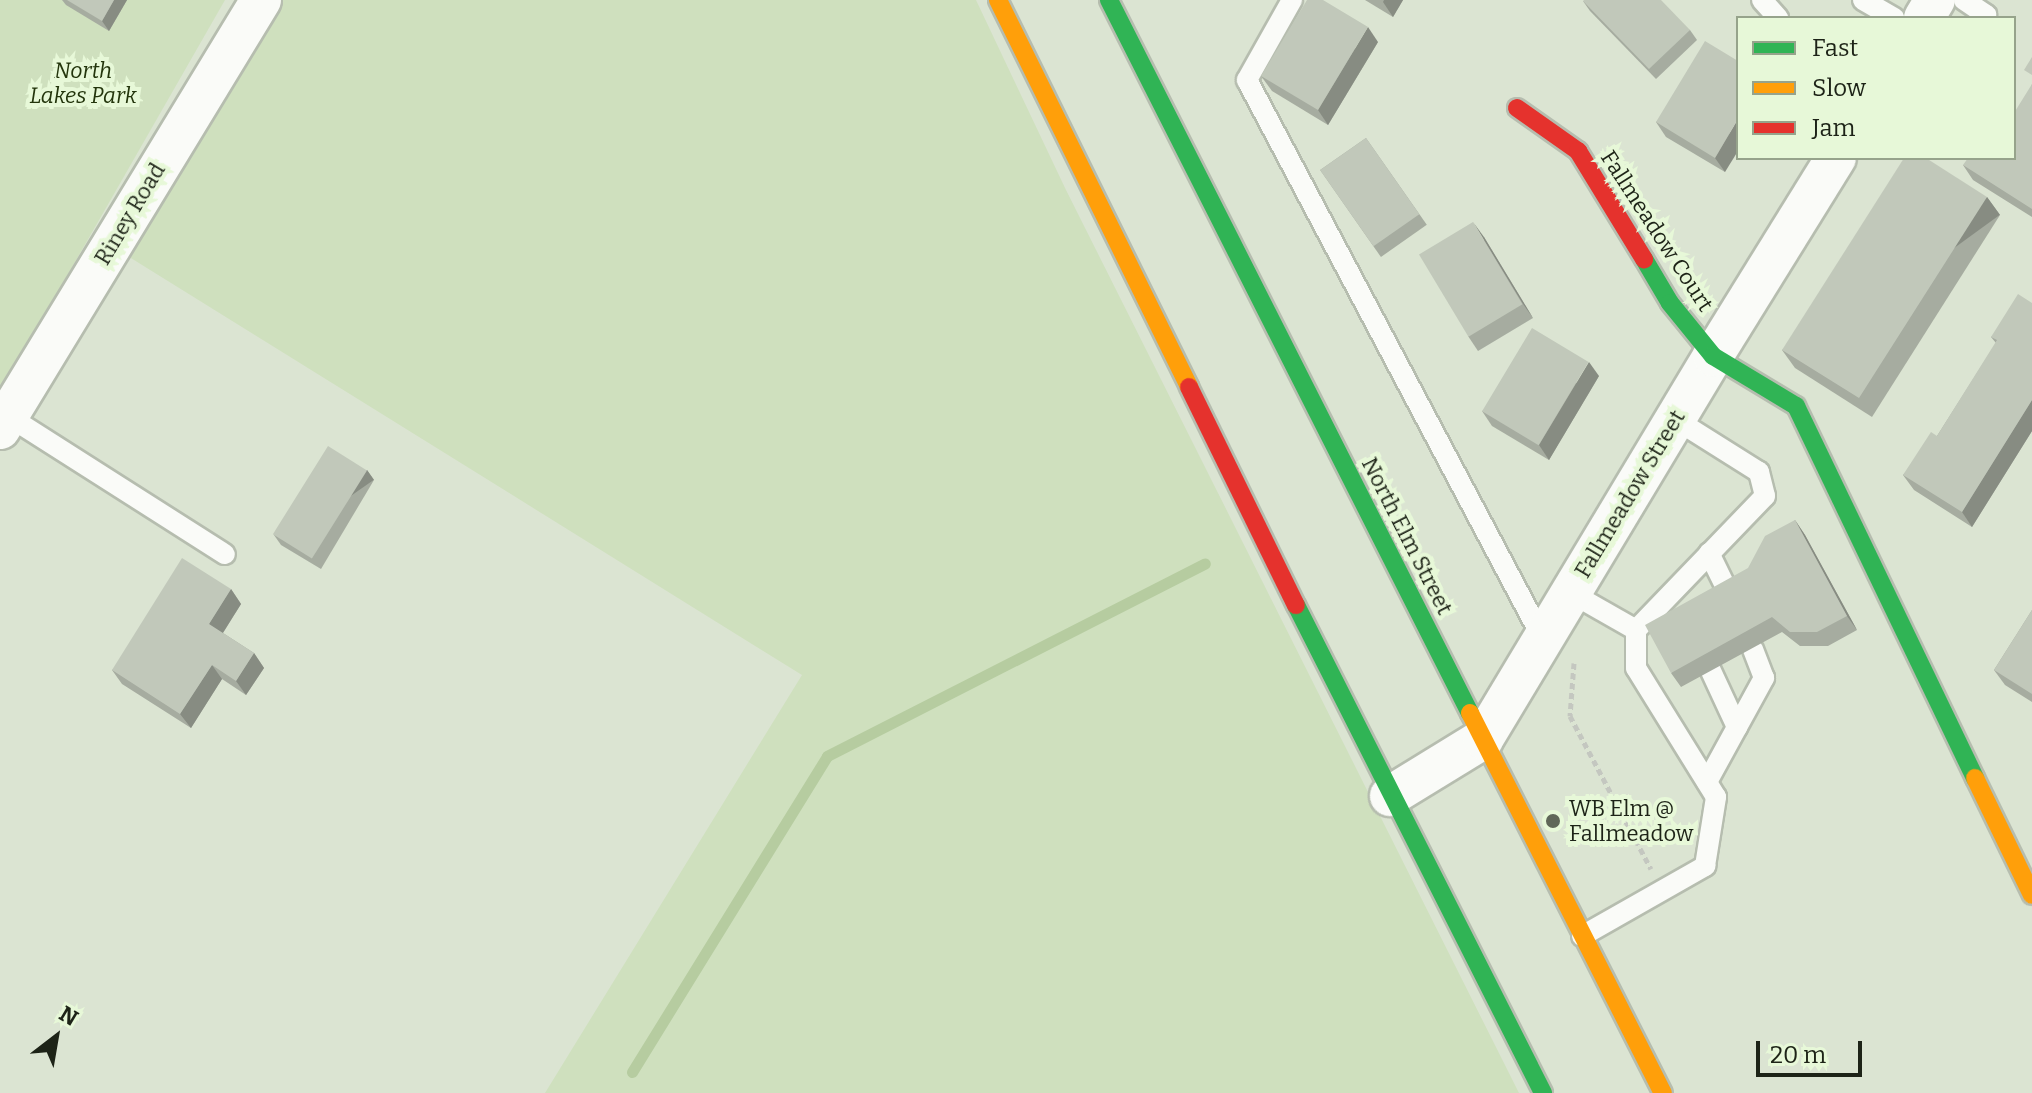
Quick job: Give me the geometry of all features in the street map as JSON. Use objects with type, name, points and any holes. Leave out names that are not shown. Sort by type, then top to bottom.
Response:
[{"type":"main road","points":[[998,0],[1390,796],[1543,1093]]},
{"type":"main road","name":"North Elm Street","points":[[1109,0],[1663,1093]]},
{"type":"main road","name":"Fallmeadow Court","points":[[1517,108],[1578,151],[1670,303],[1713,356],[1796,406],[2032,895]]},
{"type":"street","name":"Riney Road","points":[[4,422],[261,0]]},
{"type":"street","name":"Fallmeadow Street","points":[[1390,796],[1483,739],[1835,160]]},
{"type":"lane","points":[[1292,0],[1247,80],[1543,639]]},
{"type":"lane","points":[[1762,0],[1776,16]]},
{"type":"lane","points":[[1863,0],[1891,16]]},
{"type":"lane","points":[[1964,0],[1985,16]]},
{"type":"lane","points":[[1582,936],[1705,866],[1716,797],[1636,668],[1636,630],[1765,496],[1759,472],[1675,419]]},
{"type":"lane","points":[[4,422],[225,554]]},
{"type":"lane","points":[[1709,553],[1731,598]]},
{"type":"lane","points":[[1676,587],[1685,610]]},
{"type":"lane","points":[[1571,593],[1636,630]]},
{"type":"lane","points":[[1707,782],[1764,678],[1753,649]]},
{"type":"lane","points":[[1711,671],[1737,727]]},
{"type":"green space","name":"North Lakes Park","points":[[0,0],[225,0],[0,393]]},
{"type":"green space","points":[[280,0],[976,0],[1066,190],[1519,1093],[545,1093],[802,675],[126,255]]},
{"type":"building","points":[[67,0],[114,0],[102,21]]},
{"type":"building","points":[[1307,0],[1323,0],[1368,27],[1318,110],[1261,76]]},
{"type":"building","points":[[1584,0],[1661,0],[1690,30],[1649,69]]},
{"type":"building","points":[[1705,41],[1736,60],[1736,122],[1715,158],[1656,122]]},
{"type":"building","points":[[2032,57],[2032,75],[2024,70]]},
{"type":"building","points":[[2032,84],[2032,209],[1963,165],[1967,160],[2016,160],[2016,110]]},
{"type":"building","points":[[1366,138],[1419,214],[1373,246],[1320,170]]},
{"type":"building","points":[[1903,160],[1929,160],[1987,197],[1859,398],[1782,350]]},
{"type":"building","points":[[1473,222],[1522,304],[1468,337],[1419,254]]},
{"type":"building","points":[[2018,294],[2032,303],[2032,400],[1962,512],[1903,475],[1931,432],[1937,436],[1997,340],[1991,337]]},
{"type":"building","points":[[1532,328],[1589,362],[1539,445],[1482,411]]},
{"type":"building","points":[[328,446],[367,470],[312,559],[273,534]]},
{"type":"building","points":[[1795,520],[1847,616],[1817,632],[1790,632],[1772,617],[1671,673],[1645,625],[1748,568],[1765,536]]},
{"type":"building","points":[[182,558],[231,589],[209,624],[254,653],[236,681],[212,665],[180,714],[112,670]]},
{"type":"building","points":[[2032,610],[2032,694],[1994,670]]},
{"type":"waterway","points":[[632,1072],[827,756],[1205,563]]},
{"type":"traffic: fast","points":[[1109,0],[1470,713]]},
{"type":"traffic: fast","points":[[1644,259],[1670,303],[1713,356],[1796,406],[1975,778]]},
{"type":"traffic: fast","points":[[1296,605],[1543,1093]]},
{"type":"traffic: slow","points":[[998,0],[1189,387]]},
{"type":"traffic: slow","points":[[1470,713],[1663,1093]]},
{"type":"traffic: slow","points":[[1975,778],[2032,895]]},
{"type":"traffic: jam","points":[[1517,108],[1578,151],[1644,259]]},
{"type":"traffic: jam","points":[[1189,387],[1296,605]]},
{"type":"place","name":"WB Elm @ Fallmeadow","points":[[1553,821]]}]
